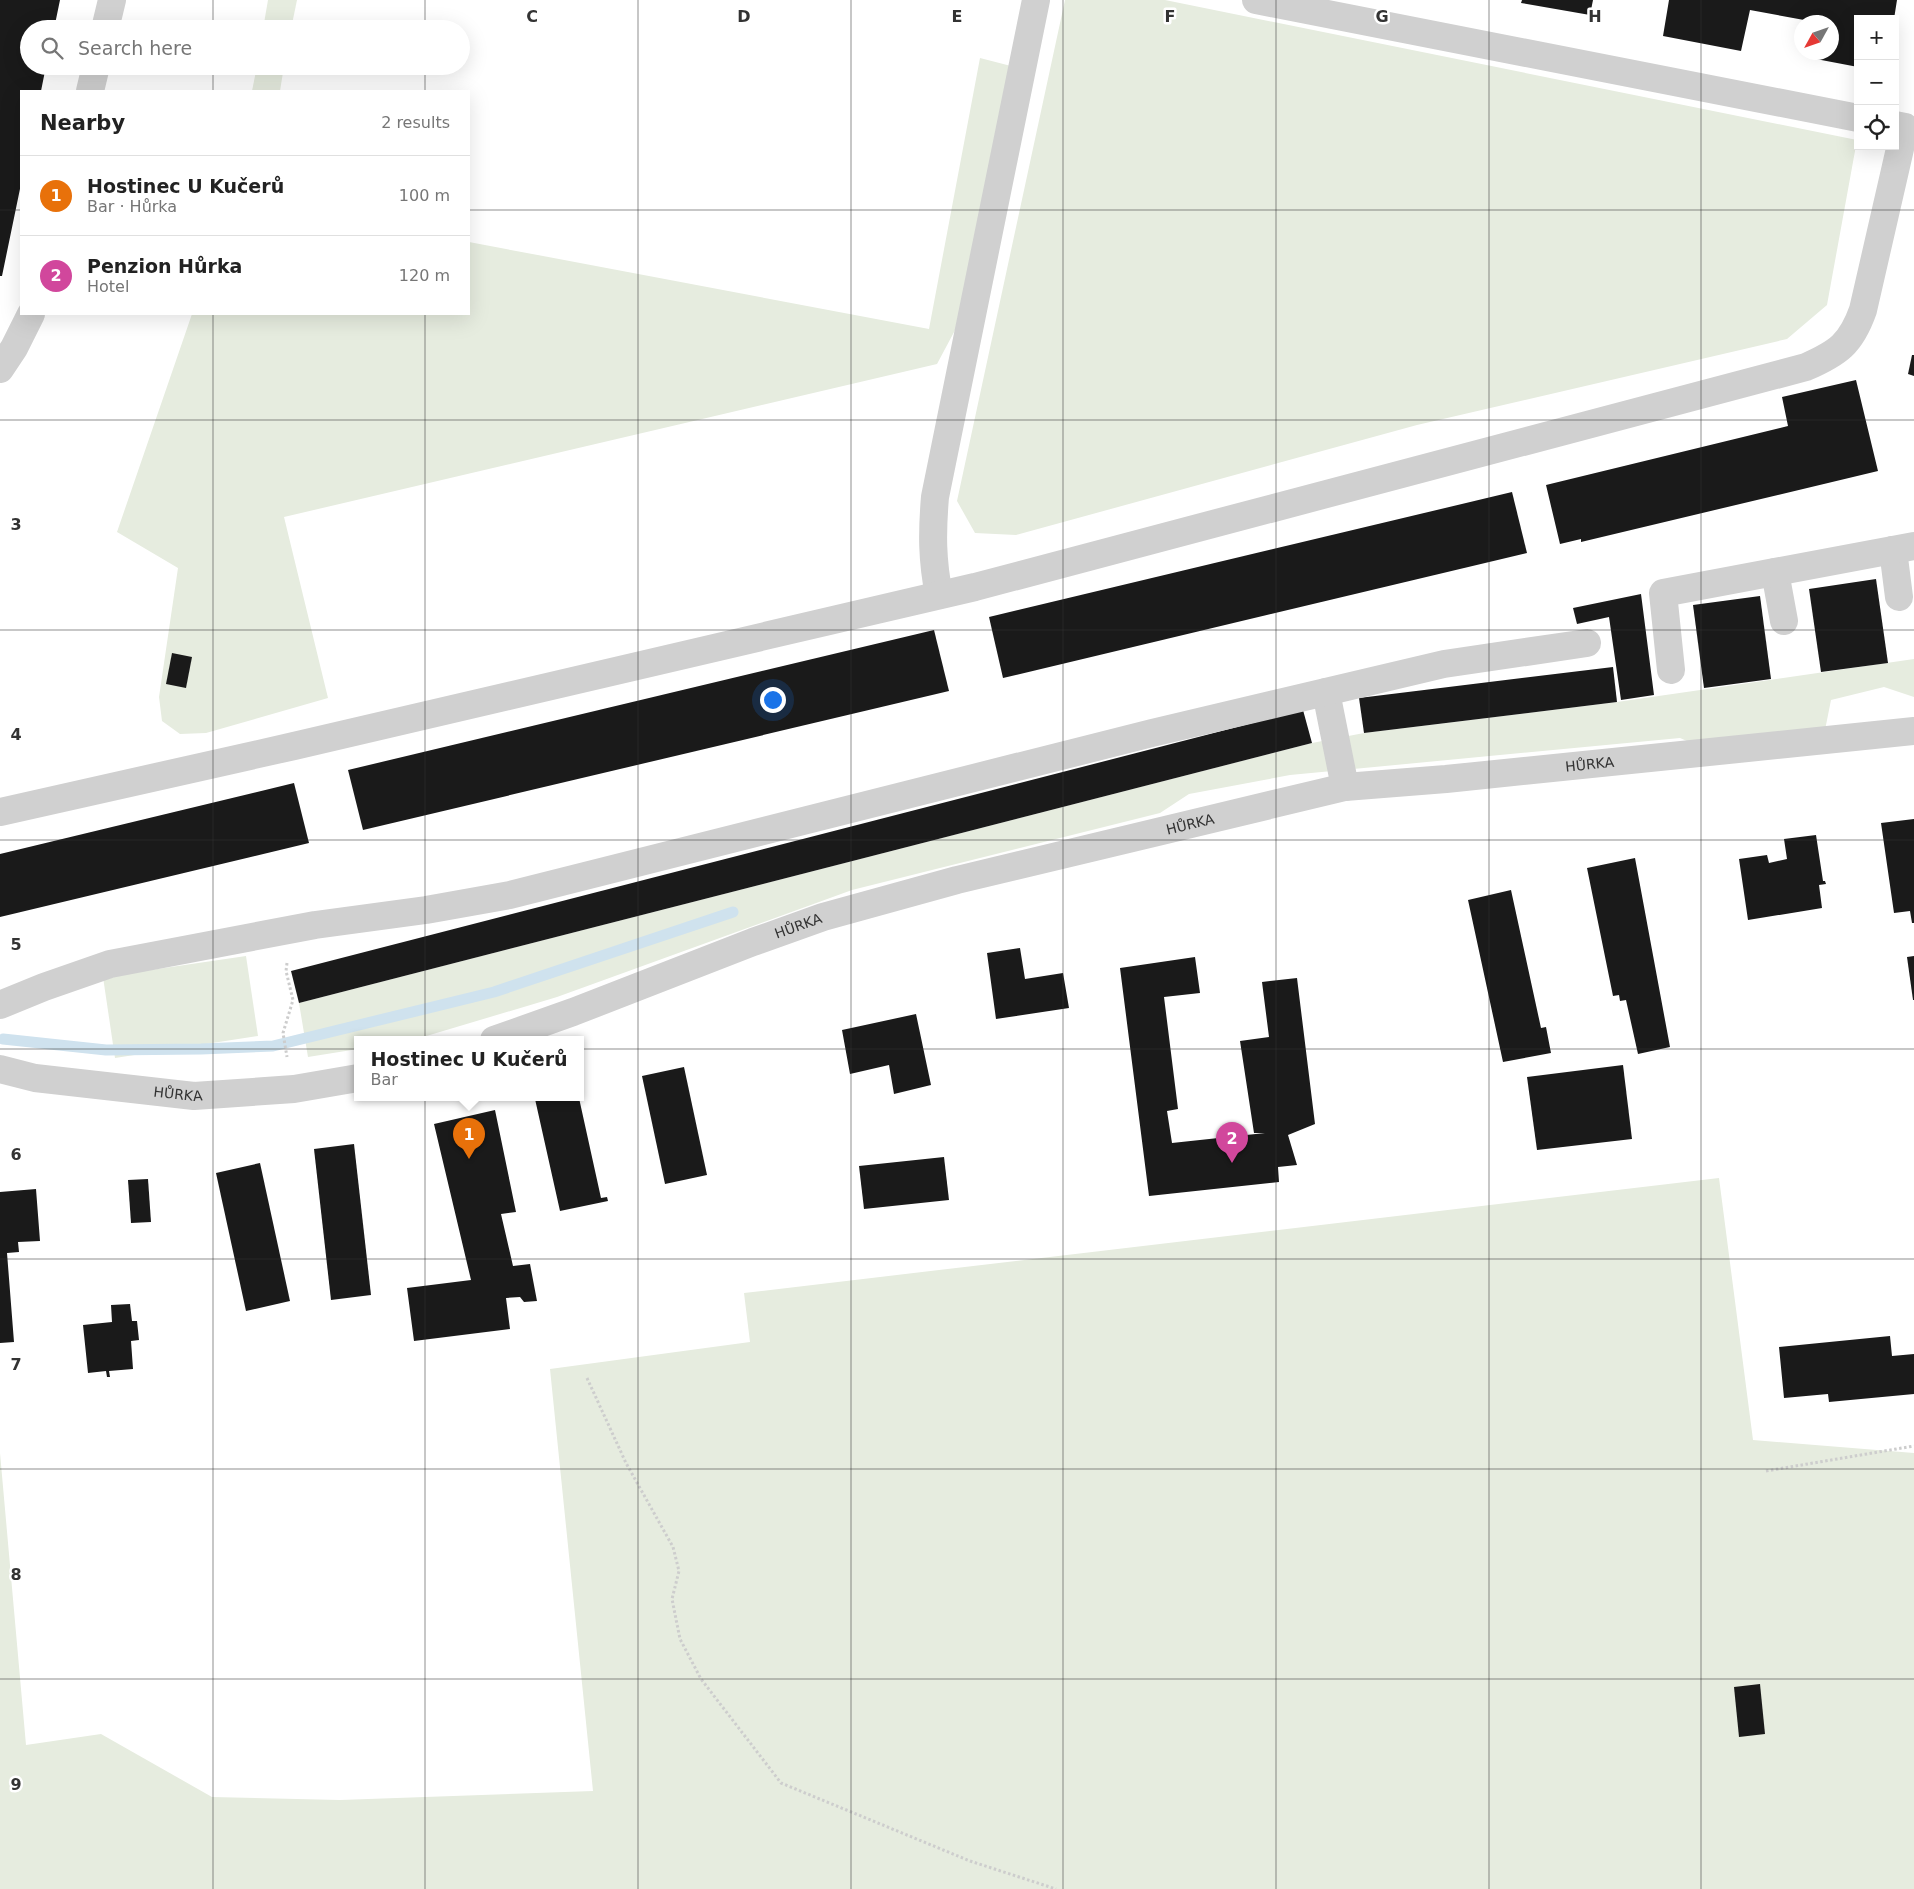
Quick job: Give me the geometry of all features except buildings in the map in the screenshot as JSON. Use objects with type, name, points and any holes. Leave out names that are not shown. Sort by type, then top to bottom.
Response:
[{"type":"street","points":[[107,20],[112,0]]},
{"type":"street","points":[[939,595],[932,562],[935,497],[1036,0]]},
{"type":"street","points":[[1256,0],[1854,117]]},
{"type":"street","points":[[90,90],[94,75]]},
{"type":"street","points":[[0,812],[294,746],[939,595],[1796,370],[1830,356],[1842,347],[1855,331],[1864,310],[1905,127],[1899,126]]},
{"type":"street","points":[[0,369],[14,348],[30,315]]},
{"type":"street","points":[[1671,670],[1663,593],[1903,548],[1899,597]]},
{"type":"street","points":[[1775,572],[1784,621]]},
{"type":"street","points":[[0,1005],[110,964],[285,931],[510,896],[1142,736],[1444,664],[1587,643]]},
{"type":"street","points":[[1326,692],[1345,787]]},
{"type":"street","name":"HŮRKA","points":[[505,1036],[573,1012],[744,945],[824,917],[966,877],[1345,787],[1446,779],[1914,731]]},
{"type":"street","name":"HŮRKA","points":[[0,1069],[36,1078],[194,1096],[294,1089],[354,1079]]},
{"type":"path","points":[[285,931],[289,949],[286,971],[293,1000],[283,1033],[288,1058]]},
{"type":"path","points":[[587,1378],[626,1464],[673,1547],[679,1571],[672,1599],[680,1639],[702,1679],[781,1783],[970,1861],[1056,1889]]},
{"type":"path","points":[[1766,1471],[1914,1446]]},
{"type":"shaded area","points":[[268,0],[297,0],[293,20],[265,20]]},
{"type":"shaded area","points":[[1065,0],[1165,0],[1854,139],[1855,150],[1827,305],[1787,339],[1417,425],[1016,535],[975,533],[957,501]]},
{"type":"shaded area","points":[[980,58],[1011,66],[961,319],[937,364],[284,517],[328,698],[206,733],[180,734],[162,721],[159,697],[178,568],[117,532],[192,315],[470,315],[470,242],[929,329]]},
{"type":"shaded area","points":[[255,75],[283,75],[280,90],[252,90]]},
{"type":"shaded area","points":[[1914,659],[1914,697],[1884,687],[1831,700],[1825,730],[1694,744],[1680,738],[1290,775],[1189,794],[1160,813],[852,890],[557,997],[426,1036],[354,1036],[354,1050],[308,1057],[299,1003],[1312,743],[1364,733],[1617,702]]},
{"type":"shaded area","points":[[246,956],[258,1036],[115,1058],[103,977]]},
{"type":"shaded area","points":[[1719,1178],[1753,1440],[1914,1453],[1914,1889],[0,1889],[0,1453],[26,1745],[101,1734],[212,1797],[340,1800],[593,1791],[550,1369],[750,1342],[744,1293]]},
{"type":"waterway","points":[[3,1039],[106,1050],[273,1046],[494,992],[733,912]]},
{"type":"place","name":"Hostinec U Kučerů","points":[[469,1159]]},
{"type":"place","name":"Penzion Hůrka","points":[[1232,1163]]}]
